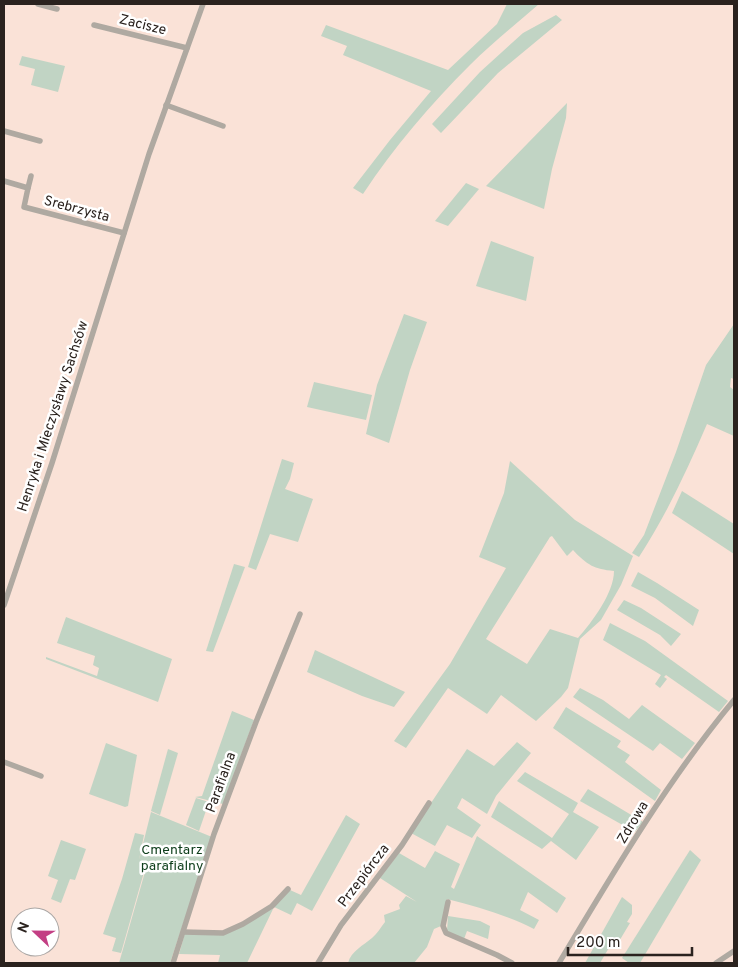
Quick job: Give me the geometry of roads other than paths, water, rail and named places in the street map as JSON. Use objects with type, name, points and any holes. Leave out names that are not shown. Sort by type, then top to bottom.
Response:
[{"type":"street","points":[[38,4],[57,9]]},
{"type":"street","name":"Henryka i Mieczysławy Sachsów","points":[[4,605],[47,477],[123,234],[166,105],[203,4]]},
{"type":"street","name":"Zacisze","points":[[94,25],[186,48]]},
{"type":"street","points":[[166,105],[224,126]]},
{"type":"street","points":[[4,131],[40,141]]},
{"type":"street","points":[[4,181],[28,188],[31,176]]},
{"type":"street","name":"Srebrzysta","points":[[28,188],[24,207],[123,234]]},
{"type":"street","name":"Parafialna","points":[[173,963],[214,834],[256,722],[300,614]]},
{"type":"street","name":"Zdrowa","points":[[559,963],[665,790],[705,735],[734,700]]},
{"type":"street","points":[[4,762],[41,776]]},
{"type":"street","name":"Przepiórcza","points":[[318,963],[341,925],[402,845],[430,803]]},
{"type":"street","points":[[184,932],[223,933],[243,924],[272,906],[288,889]]},
{"type":"street","points":[[448,902],[443,926],[446,933],[512,963]]},
{"type":"street","points":[[716,963],[734,952]]},
{"type":"park label","name":"Cmentarz parafialny","points":[[172,858]]}]
